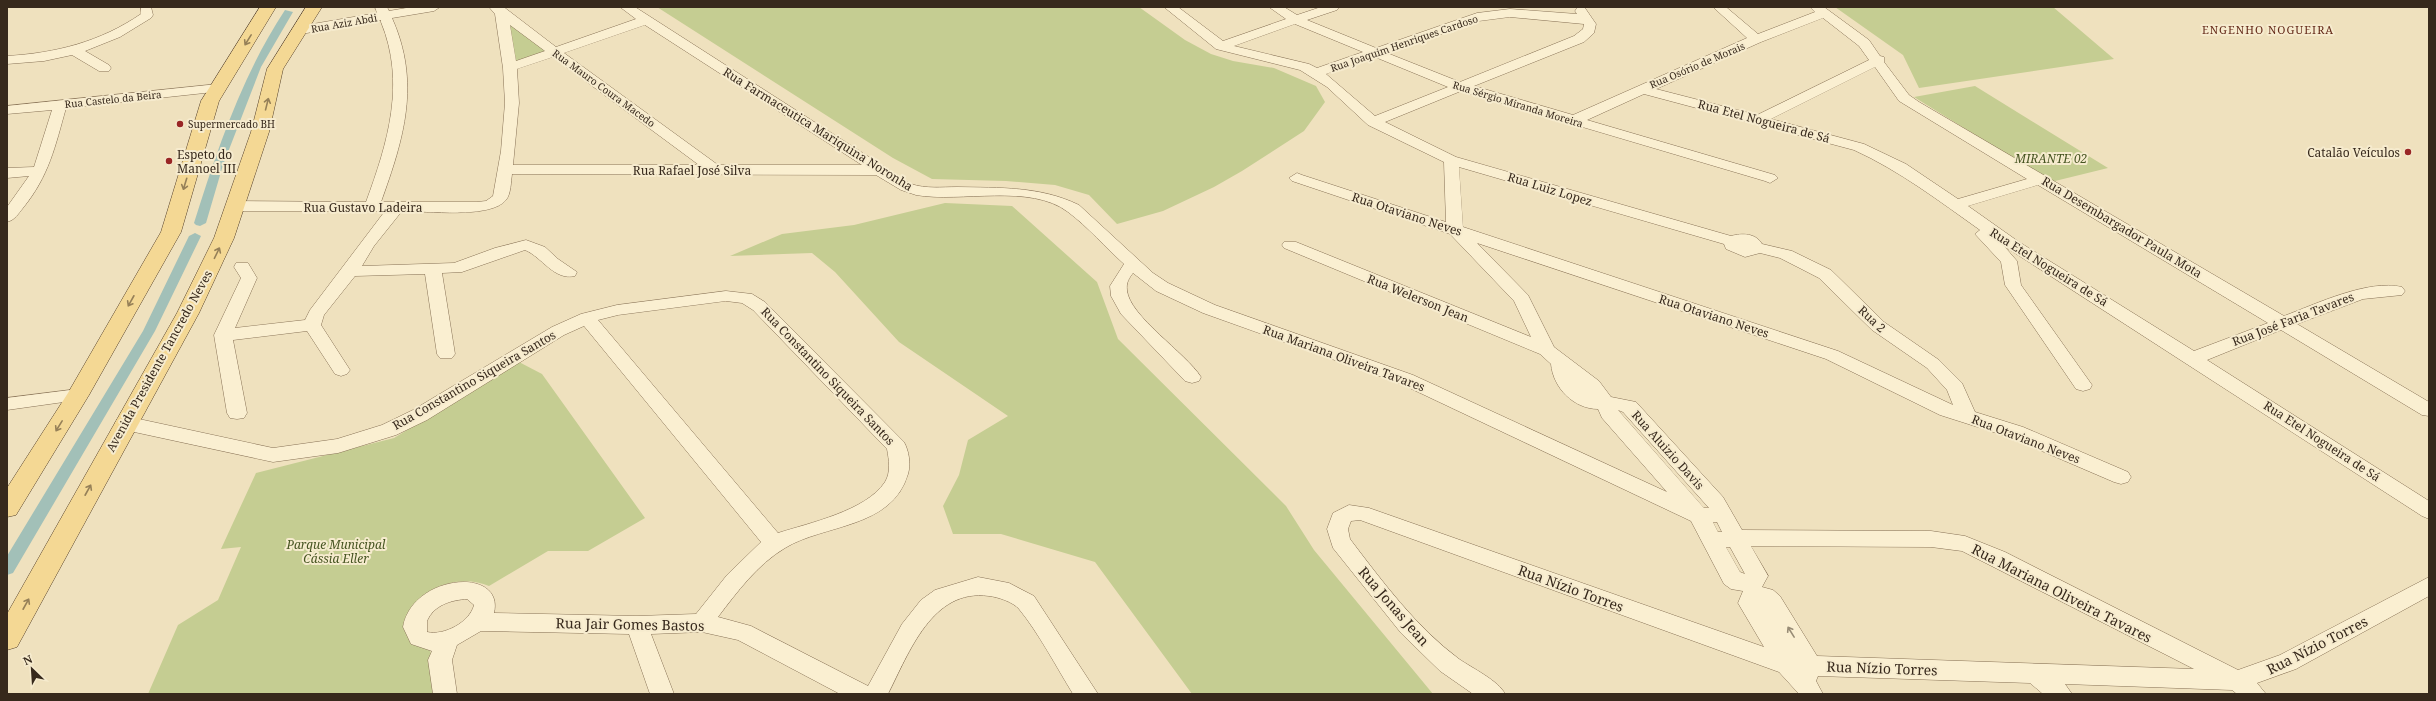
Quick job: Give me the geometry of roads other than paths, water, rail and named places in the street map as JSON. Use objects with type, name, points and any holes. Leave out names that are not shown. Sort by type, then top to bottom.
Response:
[{"type":"main road","points":[[7,508],[78,395],[171,232],[210,102],[268,7]]},
{"type":"main road","name":"Avenida Presidente Tancredo Neves","points":[[7,639],[125,423],[188,313],[224,238],[260,132],[275,69],[301,30],[314,7]]},
{"type":"street","points":[[7,60],[42,58],[74,50],[133,26],[147,15],[143,8],[161,7]]},
{"type":"street","name":"Rua Aziz Abdi","points":[[301,30],[383,11],[434,7]]},
{"type":"street","name":"Rua Farmaceutica Mariquina Noronha","points":[[626,7],[879,170],[914,190],[1022,194],[1052,199],[1072,208]]},
{"type":"street","points":[[1170,7],[1221,46],[1333,7]]},
{"type":"street","name":"Rua Sérgio Miranda Moreira","points":[[1275,7],[1296,20],[1372,53],[1458,86],[1572,121],[1770,178]]},
{"type":"street","points":[[1374,122],[1458,86],[1579,39],[1589,30],[1588,19],[1576,7]]},
{"type":"street","points":[[1719,7],[1756,39]]},
{"type":"street","points":[[497,9],[510,67],[512,103],[506,169]]},
{"type":"street","name":"Rua Mauro Coura Macedo","points":[[497,9],[715,170]]},
{"type":"street","name":"Rua Osório de Morais","points":[[1572,121],[1820,10]]},
{"type":"street","name":"Rua Desembargador Paula Mota","points":[[1820,10],[1864,43],[1879,60],[1904,98],[1914,105],[2042,179],[2281,324],[2429,410]]},
{"type":"street","points":[[372,206],[396,135],[401,87],[397,48],[383,11]]},
{"type":"street","name":"Rua Joaquim Henriques Cardoso","points":[[1316,73],[1464,20],[1489,15],[1510,13],[1588,19]]},
{"type":"street","points":[[510,67],[646,20]]},
{"type":"street","name":"Rua Luiz Lopez","points":[[1221,46],[1247,54],[1304,67],[1332,84],[1374,122],[1451,160],[1732,242],[1734,248],[1741,251],[1755,253]]},
{"type":"street","points":[[74,50],[104,68]]},
{"type":"street","points":[[1761,119],[1879,60]]},
{"type":"street","name":"Rua Castelo da Beira","points":[[7,110],[218,88]]},
{"type":"street","name":"Rua Etel Nogueira de Sá","points":[[1641,89],[1761,119],[1876,153],[1904,168],[1974,219],[2194,358],[2429,510]]},
{"type":"street","points":[[7,217],[26,194],[40,171],[60,105]]},
{"type":"street","points":[[1451,160],[1452,210],[1455,230]]},
{"type":"street","name":"Rua Gustavo Ladeira","points":[[235,206],[476,208],[491,205],[500,198],[506,169]]},
{"type":"street","name":"Rua Rafael José Silva","points":[[506,169],[879,170]]},
{"type":"street","points":[[7,173],[40,171]]},
{"type":"street","name":"Rua Otaviano Neves","points":[[1297,178],[1832,355],[1947,410],[1967,415],[2016,432],[2122,477]]},
{"type":"street","points":[[1955,205],[2042,179]]},
{"type":"street","points":[[312,325],[316,314],[351,272],[367,244],[404,207]]},
{"type":"street","name":"Rua Mariana Oliveira Tavares","points":[[1072,208],[1147,277],[1162,287],[1209,309],[1406,379],[1699,516]]},
{"type":"street","points":[[1974,219],[1978,229],[2009,261],[2013,285],[2083,385]]},
{"type":"street","name":"Rua Welerson Jean","points":[[1290,246],[1553,356],[1522,300],[1455,230]]},
{"type":"street","points":[[351,272],[456,268],[501,251],[526,245],[539,250],[552,263],[569,272]]},
{"type":"street","name":"Rua 2","points":[[1755,253],[1786,254],[1825,274],[1878,326],[1933,364],[1955,387],[1967,415]]},
{"type":"street","points":[[1133,264],[1123,274],[1117,285],[1119,298],[1127,310],[1192,377]]},
{"type":"street","points":[[237,413],[223,335],[249,278],[242,267]]},
{"type":"street","points":[[434,269],[446,354]]},
{"type":"street","name":"Rua José Faria Tavares","points":[[2194,358],[2362,294],[2396,292]]},
{"type":"street","name":"Rua Constantino Siqueira Santos","points":[[125,423],[273,455],[338,446],[389,430],[420,415],[558,331],[587,318],[617,310],[690,299],[726,296],[746,298],[759,306],[897,447],[901,459],[900,470],[897,482],[888,495],[871,507],[775,544],[755,560],[717,601],[702,623]]},
{"type":"street","points":[[587,318],[775,544]]},
{"type":"street","points":[[223,335],[312,325]]},
{"type":"street","points":[[312,325],[341,370]]},
{"type":"street","points":[[7,404],[78,395]]},
{"type":"street","name":"Rua Aluizio Davis","points":[[1618,403],[1630,408],[1716,502],[1722,514],[1737,538],[1757,576],[1754,582],[1739,583],[1732,578],[1699,516],[1609,413],[1607,408],[1608,405],[1618,403]]},
{"type":"street","name":"Rua Nízio Torres","points":[[1340,517],[1352,512],[1362,513],[1787,665]]},
{"type":"street","points":[[1699,516],[1722,514]]},
{"type":"street","name":"Rua Jonas Jean","points":[[1340,517],[1336,524],[1336,532],[1340,542],[1404,622],[1456,670],[1493,694]]},
{"type":"street","name":"Rua Mariana Oliveira Tavares","points":[[1713,541],[1737,538],[1932,539],[1965,544],[1997,558],[2246,687]]},
{"type":"street","points":[[876,694],[910,630],[929,606],[943,596],[978,586],[1001,589],[1026,602],[1086,694]]},
{"type":"street","name":"Rua Nízio Torres","points":[[1809,680],[2036,674],[2246,687],[2288,662],[2429,586]]},
{"type":"street","points":[[470,590],[479,594],[485,602],[484,611],[477,622],[464,633],[448,640],[428,641],[422,639],[415,633],[414,623],[416,618],[429,603],[442,595],[456,591],[470,590]]},
{"type":"street","points":[[1757,594],[1767,596],[1772,602],[1809,680],[1787,665],[1749,603],[1751,597],[1757,594]]},
{"type":"street","name":"Rua Jair Gomes Bastos","points":[[477,622],[637,625],[702,623],[742,632],[862,694]]},
{"type":"street","points":[[637,625],[662,694]]},
{"type":"street","points":[[442,691],[440,660],[448,640]]},
{"type":"street","points":[[2036,674],[2060,694]]},
{"type":"waterway","points":[[200,223],[218,165],[256,67],[288,12]]},
{"type":"waterway","points":[[7,569],[149,331],[195,236]]},
{"type":"place","name":"Supermercado BH","points":[[180,124]]},
{"type":"place","name":"Catalão Veículos","points":[[2408,152]]},
{"type":"place","name":"Espeto do Manoel III","points":[[169,161]]},
{"type":"district","name":"ENGENHO NOGUEIRA","points":[[2268,29]]},
{"type":"park label","name":"MIRANTE 02","points":[[2051,158]]},
{"type":"park label","name":"Parque Municipal Cássia Eller","points":[[336,551]]}]
